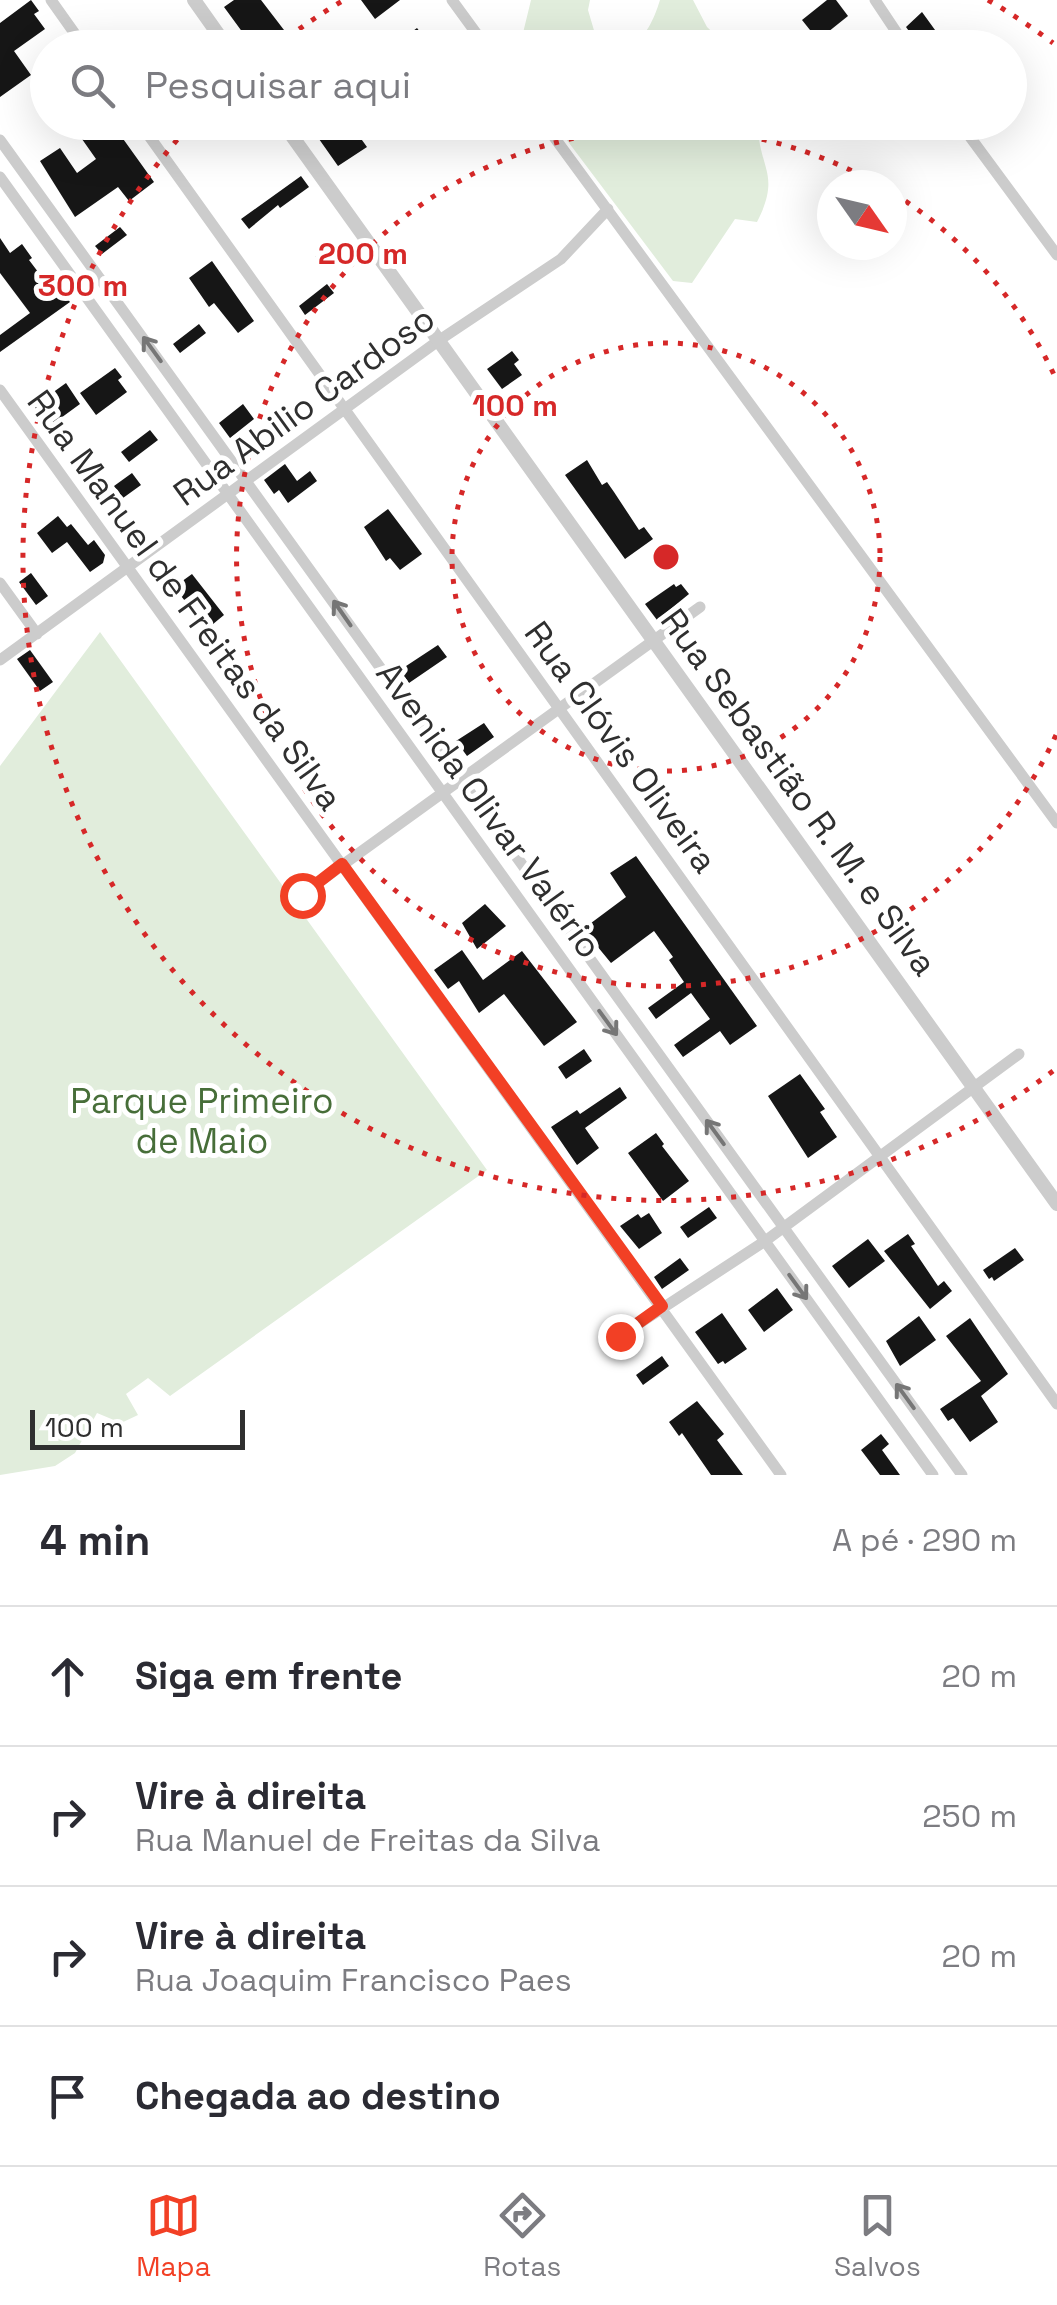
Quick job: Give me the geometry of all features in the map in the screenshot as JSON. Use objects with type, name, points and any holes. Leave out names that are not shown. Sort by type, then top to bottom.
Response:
[{"type":"street","points":[[52,0],[73,30]]},
{"type":"street","points":[[194,0],[215,30]]},
{"type":"street","points":[[452,0],[474,30]]},
{"type":"street","points":[[875,0],[895,30]]},
{"type":"street","points":[[0,140],[962,1475]]},
{"type":"street","name":"Rua Clóvis Oliveira","points":[[152,140],[1057,1404]]},
{"type":"street","name":"Rua Sebastião R. M. e Silva","points":[[295,140],[1057,1204]]},
{"type":"street","points":[[557,140],[1057,822]]},
{"type":"street","points":[[972,140],[1057,256]]},
{"type":"street","name":"Avenida Olivar Valério","points":[[0,177],[933,1475]]},
{"type":"street","name":"Rua Abilio Cardoso","points":[[0,660],[438,341],[561,259],[608,209]]},
{"type":"street","name":"Rua Manuel de Freitas da Silva","points":[[0,390],[782,1475]]},
{"type":"street","points":[[0,583],[36,634]]},
{"type":"street","points":[[302,895],[700,606]]},
{"type":"street","points":[[620,1336],[784,1226],[1019,1054]]},
{"type":"green space","points":[[531,0],[590,0],[588,10],[594,30],[524,30]]},
{"type":"green space","points":[[660,0],[693,0],[710,30],[646,30]]},
{"type":"green space","points":[[567,140],[759,140],[768,192],[757,222],[735,219],[692,283],[673,281]]},
{"type":"green space","name":"Parque Primeiro de Maio","points":[[100,632],[487,1170],[170,1396],[148,1378],[126,1394],[138,1415],[121,1423],[97,1413],[75,1453],[55,1466],[0,1475],[0,766]]},
{"type":"building","points":[[31,0],[39,11],[34,14],[45,29],[30,30],[30,40],[14,51],[30,76],[0,97],[0,23]]},
{"type":"building","points":[[234,0],[261,0],[284,30],[241,30],[224,7]]},
{"type":"building","points":[[361,0],[400,0],[375,19]]},
{"type":"building","points":[[827,0],[836,0],[848,16],[830,30],[810,30],[802,20]]},
{"type":"building","points":[[922,12],[935,30],[908,30],[906,27]]},
{"type":"building","points":[[83,140],[124,140],[154,182],[129,201],[118,187],[75,217],[40,161],[60,148],[77,173],[96,159]]},
{"type":"building","points":[[320,140],[362,140],[367,147],[338,166]]},
{"type":"building","points":[[301,176],[309,187],[280,208],[278,205],[249,229],[241,219]]},
{"type":"building","points":[[120,227],[127,235],[102,254],[95,246]]},
{"type":"building","points":[[0,238],[10,253],[22,244],[57,297],[63,293],[70,302],[0,352],[0,335],[30,313],[0,273]]},
{"type":"building","points":[[339,241],[345,250],[321,266],[315,257]]},
{"type":"building","points":[[212,261],[254,321],[238,333],[214,303],[209,307],[189,278]]},
{"type":"building","points":[[327,284],[334,293],[305,315],[299,306]]},
{"type":"building","points":[[199,324],[206,333],[180,353],[173,344]]},
{"type":"building","points":[[512,351],[519,360],[514,364],[522,375],[502,389],[487,369]]},
{"type":"building","points":[[115,368],[127,392],[96,415],[80,393]]},
{"type":"building","points":[[66,383],[80,404],[54,423],[34,406]]},
{"type":"building","points":[[243,404],[254,419],[230,438],[219,423]]},
{"type":"building","points":[[150,430],[158,440],[129,462],[121,452]]},
{"type":"building","points":[[587,460],[639,530],[644,527],[653,539],[625,559],[565,475]]},
{"type":"building","points":[[285,464],[297,481],[310,471],[317,481],[288,503],[279,490],[274,494],[264,480]]},
{"type":"building","points":[[132,473],[141,485],[123,498],[114,486]]},
{"type":"building","points":[[388,509],[422,554],[400,570],[390,558],[386,561],[364,527]]},
{"type":"building","points":[[58,516],[67,527],[71,524],[88,545],[94,540],[105,555],[103,563],[90,572],[67,542],[52,553],[37,533]]},
{"type":"building","points":[[31,573],[48,596],[36,605],[19,582]]},
{"type":"building","points":[[192,574],[224,615],[207,629],[174,587]]},
{"type":"building","points":[[674,584],[681,584],[689,594],[657,620],[645,604]]},
{"type":"building","points":[[438,645],[447,657],[409,683],[400,670]]},
{"type":"building","points":[[30,650],[53,682],[40,691],[17,659]]},
{"type":"building","points":[[484,723],[494,737],[467,756],[456,741]]},
{"type":"building","points":[[636,856],[757,1026],[730,1045],[720,1031],[683,1057],[674,1045],[710,1019],[691,993],[656,1019],[648,1008],[684,982],[669,960],[673,957],[654,931],[611,963],[583,929],[626,897],[610,873]]},
{"type":"building","points":[[485,904],[506,926],[477,949],[462,923]]},
{"type":"building","points":[[462,950],[483,980],[522,951],[577,1022],[544,1046],[504,994],[479,1013],[459,981],[448,989],[434,970]]},
{"type":"building","points":[[584,1049],[592,1061],[566,1079],[558,1067]]},
{"type":"building","points":[[800,1074],[825,1109],[820,1112],[837,1137],[808,1158],[768,1096]]},
{"type":"building","points":[[620,1087],[627,1098],[585,1128],[599,1148],[577,1165],[551,1127],[577,1110],[580,1114]]},
{"type":"building","points":[[656,1133],[689,1181],[663,1201],[628,1153]]},
{"type":"building","points":[[709,1207],[717,1218],[688,1238],[680,1227]]},
{"type":"building","points":[[649,1213],[662,1233],[639,1249],[620,1226],[638,1214],[641,1218]]},
{"type":"building","points":[[908,1234],[915,1244],[911,1246],[938,1286],[944,1281],[952,1291],[930,1309],[884,1251]]},
{"type":"building","points":[[868,1239],[885,1261],[849,1288],[832,1266]]},
{"type":"building","points":[[1015,1248],[1024,1260],[994,1281],[989,1279],[983,1270]]},
{"type":"building","points":[[680,1258],[689,1270],[662,1289],[654,1277]]},
{"type":"building","points":[[777,1288],[793,1310],[764,1332],[748,1310]]},
{"type":"building","points":[[722,1313],[747,1349],[725,1364],[718,1364],[695,1332]]},
{"type":"building","points":[[919,1316],[936,1340],[900,1366],[886,1341]]},
{"type":"building","points":[[970,1318],[1008,1374],[981,1396],[998,1422],[970,1442],[953,1418],[948,1421],[940,1409],[981,1381],[946,1336]]},
{"type":"building","points":[[662,1356],[669,1366],[643,1385],[636,1375]]},
{"type":"building","points":[[697,1401],[724,1434],[717,1440],[743,1475],[711,1475],[682,1433],[679,1436],[669,1422]]},
{"type":"building","points":[[881,1434],[889,1444],[882,1450],[900,1475],[880,1475],[861,1450]]},
{"type":"route","points":[[302,895],[342,864],[662,1306],[620,1336]]}]
